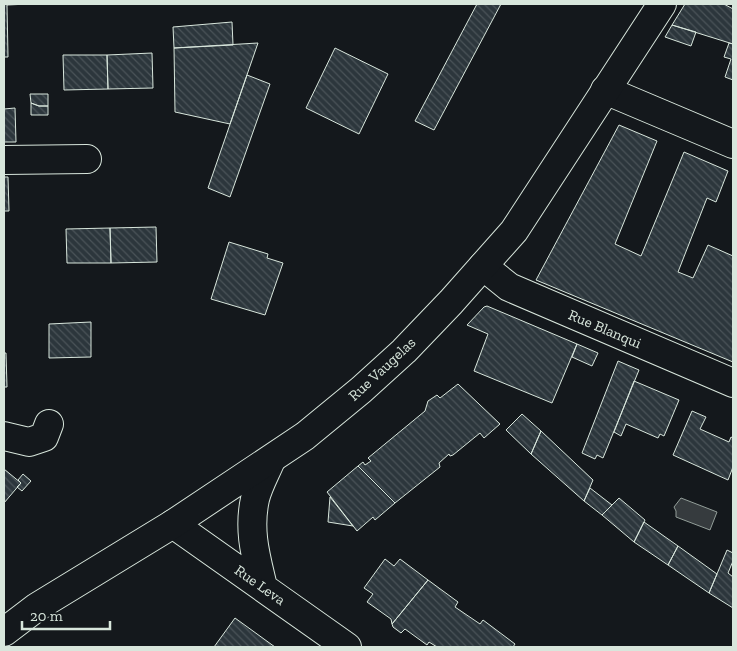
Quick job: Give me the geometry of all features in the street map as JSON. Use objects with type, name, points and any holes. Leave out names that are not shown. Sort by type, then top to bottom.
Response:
[{"type":"main road","name":"Rue Vaugelas","points":[[4,632],[37,607],[173,524],[271,460],[305,436],[362,390],[404,351],[514,231],[662,4]]},
{"type":"main road","points":[[605,90],[733,144]]},
{"type":"main road","points":[[4,160],[87,159]]},
{"type":"main road","name":"Rue Blanqui","points":[[483,266],[509,288],[733,383]]},
{"type":"main road","points":[[4,436],[29,442],[44,437],[49,424]]},
{"type":"main road","points":[[263,587],[252,537],[252,520],[256,498],[271,460]]},
{"type":"main road","name":"Rue Leva","points":[[173,524],[347,647]]},
{"type":"shaded area","points":[[681,498],[717,512],[710,530],[676,517],[674,507]]},
{"type":"building","points":[[4,4],[29,4],[7,5],[8,57],[4,57]]},
{"type":"building","points":[[477,4],[501,4],[434,130],[415,121]]},
{"type":"building","points":[[685,4],[724,4],[733,9],[733,44],[672,25]]},
{"type":"building","points":[[232,22],[233,45],[174,48],[173,27]]},
{"type":"building","points":[[672,25],[696,32],[691,46],[665,37]]},
{"type":"building","points":[[258,43],[230,124],[175,112],[174,48]]},
{"type":"building","points":[[729,43],[733,44],[733,80],[725,77],[731,59],[724,57]]},
{"type":"building","points":[[335,48],[388,74],[359,134],[306,108]]},
{"type":"building","points":[[152,53],[153,88],[108,89],[107,55]]},
{"type":"building","points":[[63,55],[107,55],[108,89],[64,90]]},
{"type":"building","points":[[247,75],[270,84],[230,197],[208,188]]},
{"type":"building","points":[[30,94],[48,94],[48,106],[39,106],[31,103]]},
{"type":"building","points":[[31,103],[39,106],[48,106],[48,115],[31,115]]},
{"type":"building","points":[[15,108],[16,142],[4,142],[4,109]]},
{"type":"building","points":[[619,125],[657,141],[615,244],[641,256],[684,152],[728,171],[716,202],[707,198],[678,272],[693,278],[708,245],[733,256],[733,362],[536,280]]},
{"type":"building","points":[[4,177],[8,177],[9,211],[4,211]]},
{"type":"building","points":[[156,227],[157,262],[111,263],[110,228]]},
{"type":"building","points":[[110,228],[111,263],[67,263],[66,229]]},
{"type":"building","points":[[229,242],[268,254],[267,258],[283,263],[265,315],[211,299]]},
{"type":"building","points":[[487,306],[577,344],[552,403],[474,371],[488,334],[467,325]]},
{"type":"building","points":[[91,322],[91,357],[49,358],[49,324]]},
{"type":"building","points":[[577,344],[598,353],[592,366],[572,357]]},
{"type":"building","points":[[4,353],[6,353],[7,387],[4,387]]},
{"type":"building","points":[[618,361],[639,370],[603,458],[597,455],[595,459],[582,453]]},
{"type":"building","points":[[634,381],[679,400],[664,436],[660,434],[658,438],[626,424],[621,436],[614,432]]},
{"type":"building","points":[[458,384],[500,424],[484,438],[480,433],[453,455],[450,456],[449,454],[439,463],[440,467],[395,503],[358,466],[363,462],[365,465],[371,461],[368,458],[425,411],[428,401],[437,395],[440,398]]},
{"type":"building","points":[[692,411],[706,417],[700,429],[729,442],[731,437],[733,438],[733,467],[728,480],[673,455]]},
{"type":"building","points":[[522,414],[541,431],[531,454],[506,430]]},
{"type":"building","points":[[541,431],[593,480],[584,501],[531,454]]},
{"type":"building","points":[[358,466],[395,503],[375,520],[373,517],[357,531],[327,492]]},
{"type":"building","points":[[4,469],[21,483],[4,503]]},
{"type":"building","points":[[23,474],[31,481],[22,491],[17,487],[21,483],[18,480]]},
{"type":"building","points":[[590,488],[612,505],[602,515],[584,501]]},
{"type":"building","points":[[330,497],[353,526],[328,522]]},
{"type":"building","points":[[619,498],[645,520],[634,542],[602,515]]},
{"type":"building","points":[[644,522],[678,546],[668,565],[634,542]]},
{"type":"building","points":[[678,546],[717,574],[709,593],[668,565]]},
{"type":"building","points":[[727,550],[733,553],[733,561],[728,573],[733,577],[733,608],[709,593]]},
{"type":"building","points":[[385,559],[394,566],[400,559],[428,580],[392,624],[391,619],[367,602],[373,594],[364,588]]},
{"type":"building","points":[[428,580],[458,602],[455,607],[480,624],[483,620],[515,644],[513,647],[437,647],[429,642],[427,645],[405,629],[401,633],[393,627],[392,624]]},
{"type":"building","points":[[235,618],[275,647],[214,647]]}]
